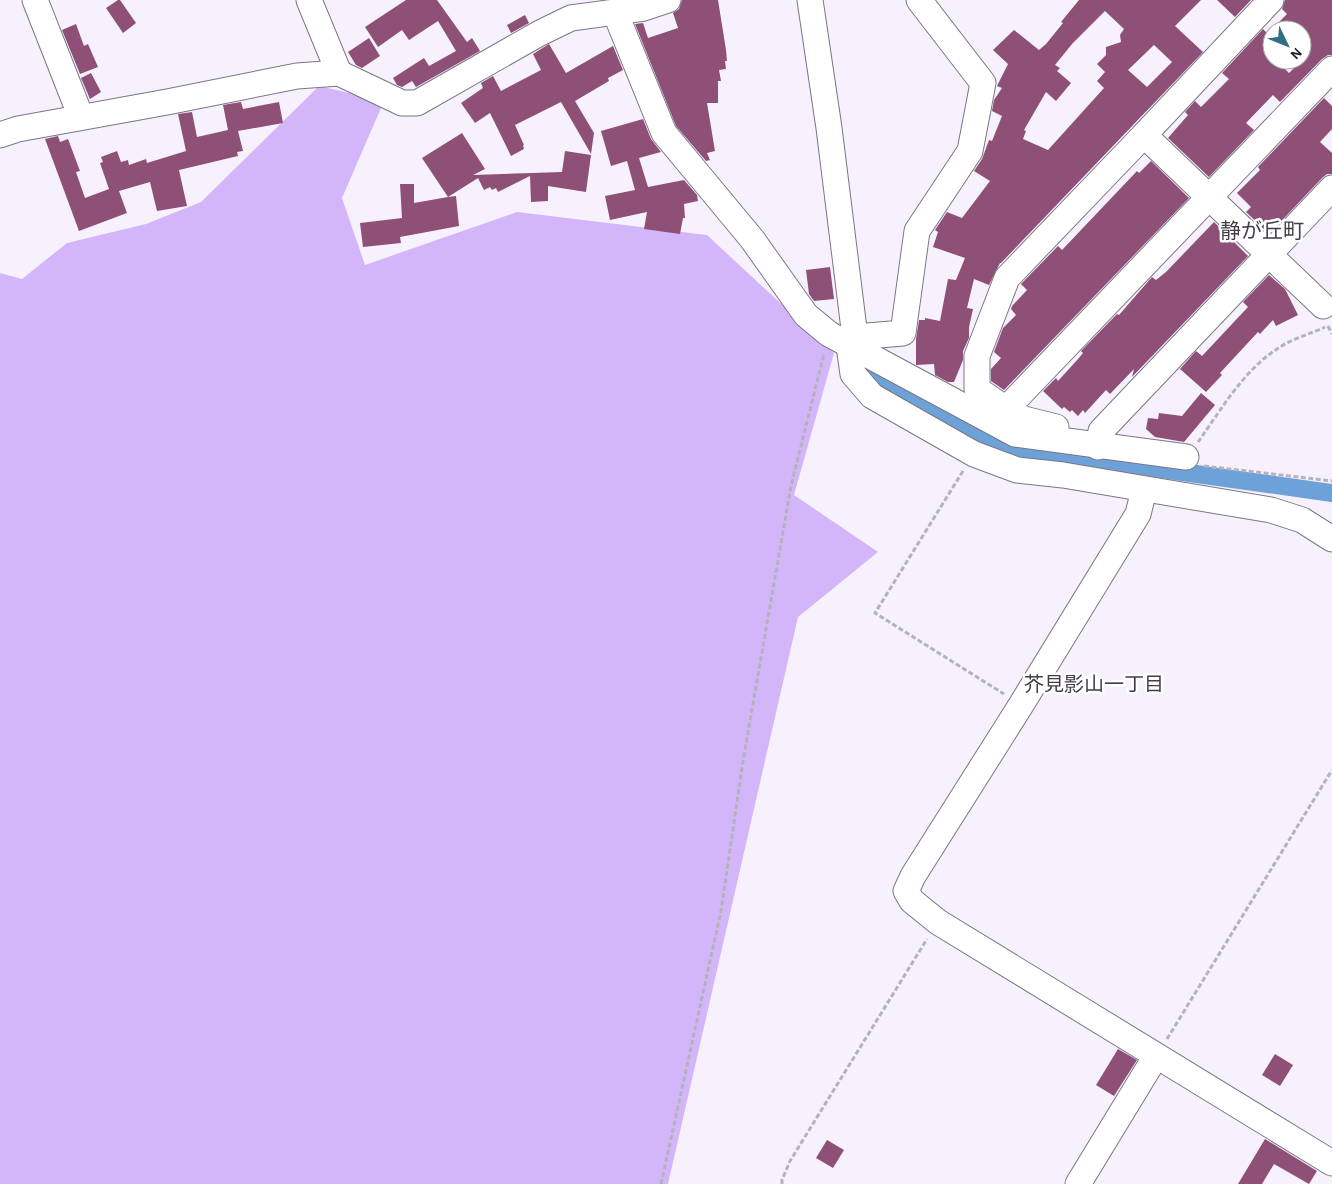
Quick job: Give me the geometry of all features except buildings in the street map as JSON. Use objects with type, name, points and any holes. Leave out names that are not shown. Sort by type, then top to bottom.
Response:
[{"type":"street","points":[[35,0],[81,117]]},
{"type":"street","points":[[309,0],[339,73]]},
{"type":"street","points":[[0,135],[18,129],[298,76],[339,73],[402,103],[417,103],[540,33],[571,18],[644,8],[668,0]]},
{"type":"street","points":[[810,0],[829,128],[844,339],[853,374],[872,396],[974,454],[1017,470],[1062,475],[1271,510],[1302,520],[1332,539]]},
{"type":"street","points":[[844,339],[904,332],[917,231],[970,151],[983,83],[919,0]]},
{"type":"street","points":[[1186,458],[1100,439],[1024,419],[977,389],[977,356],[1007,278],[1271,0]]},
{"type":"street","points":[[615,12],[664,132],[752,239],[806,315],[844,339],[1015,434],[1100,439]]},
{"type":"street","points":[[1006,409],[1332,69]]},
{"type":"street","points":[[1144,135],[1269,254],[1328,318]]},
{"type":"street","points":[[1100,439],[1332,188]]},
{"type":"street","points":[[1144,490],[1138,514],[913,876],[906,892],[912,901],[938,922],[1332,1163]]},
{"type":"street","points":[[1078,1184],[1156,1056]]},
{"type":"path","points":[[1332,334],[1328,318],[1278,348],[1260,362],[1245,377],[1186,458],[1190,464],[1332,481]]},
{"type":"path","points":[[661,1184],[721,911],[745,751],[791,486],[844,339]]},
{"type":"path","points":[[974,454],[875,613],[1021,705]]},
{"type":"path","points":[[1156,1056],[1332,770]]},
{"type":"path","points":[[782,1184],[790,1162],[938,922]]},
{"type":"shaded area","points":[[319,86],[384,101],[342,198],[365,265],[517,212],[707,235],[834,353],[794,495],[878,552],[798,617],[668,1184],[0,1184],[0,273],[22,279],[67,243],[146,224],[201,202]]},
{"type":"waterway","points":[[865,377],[994,440],[1019,449],[1332,493]]},
{"type":"district","name":"静が丘町","points":[[1262,231]]},
{"type":"district","name":"芥見影山一丁目","points":[[1094,684]]}]
